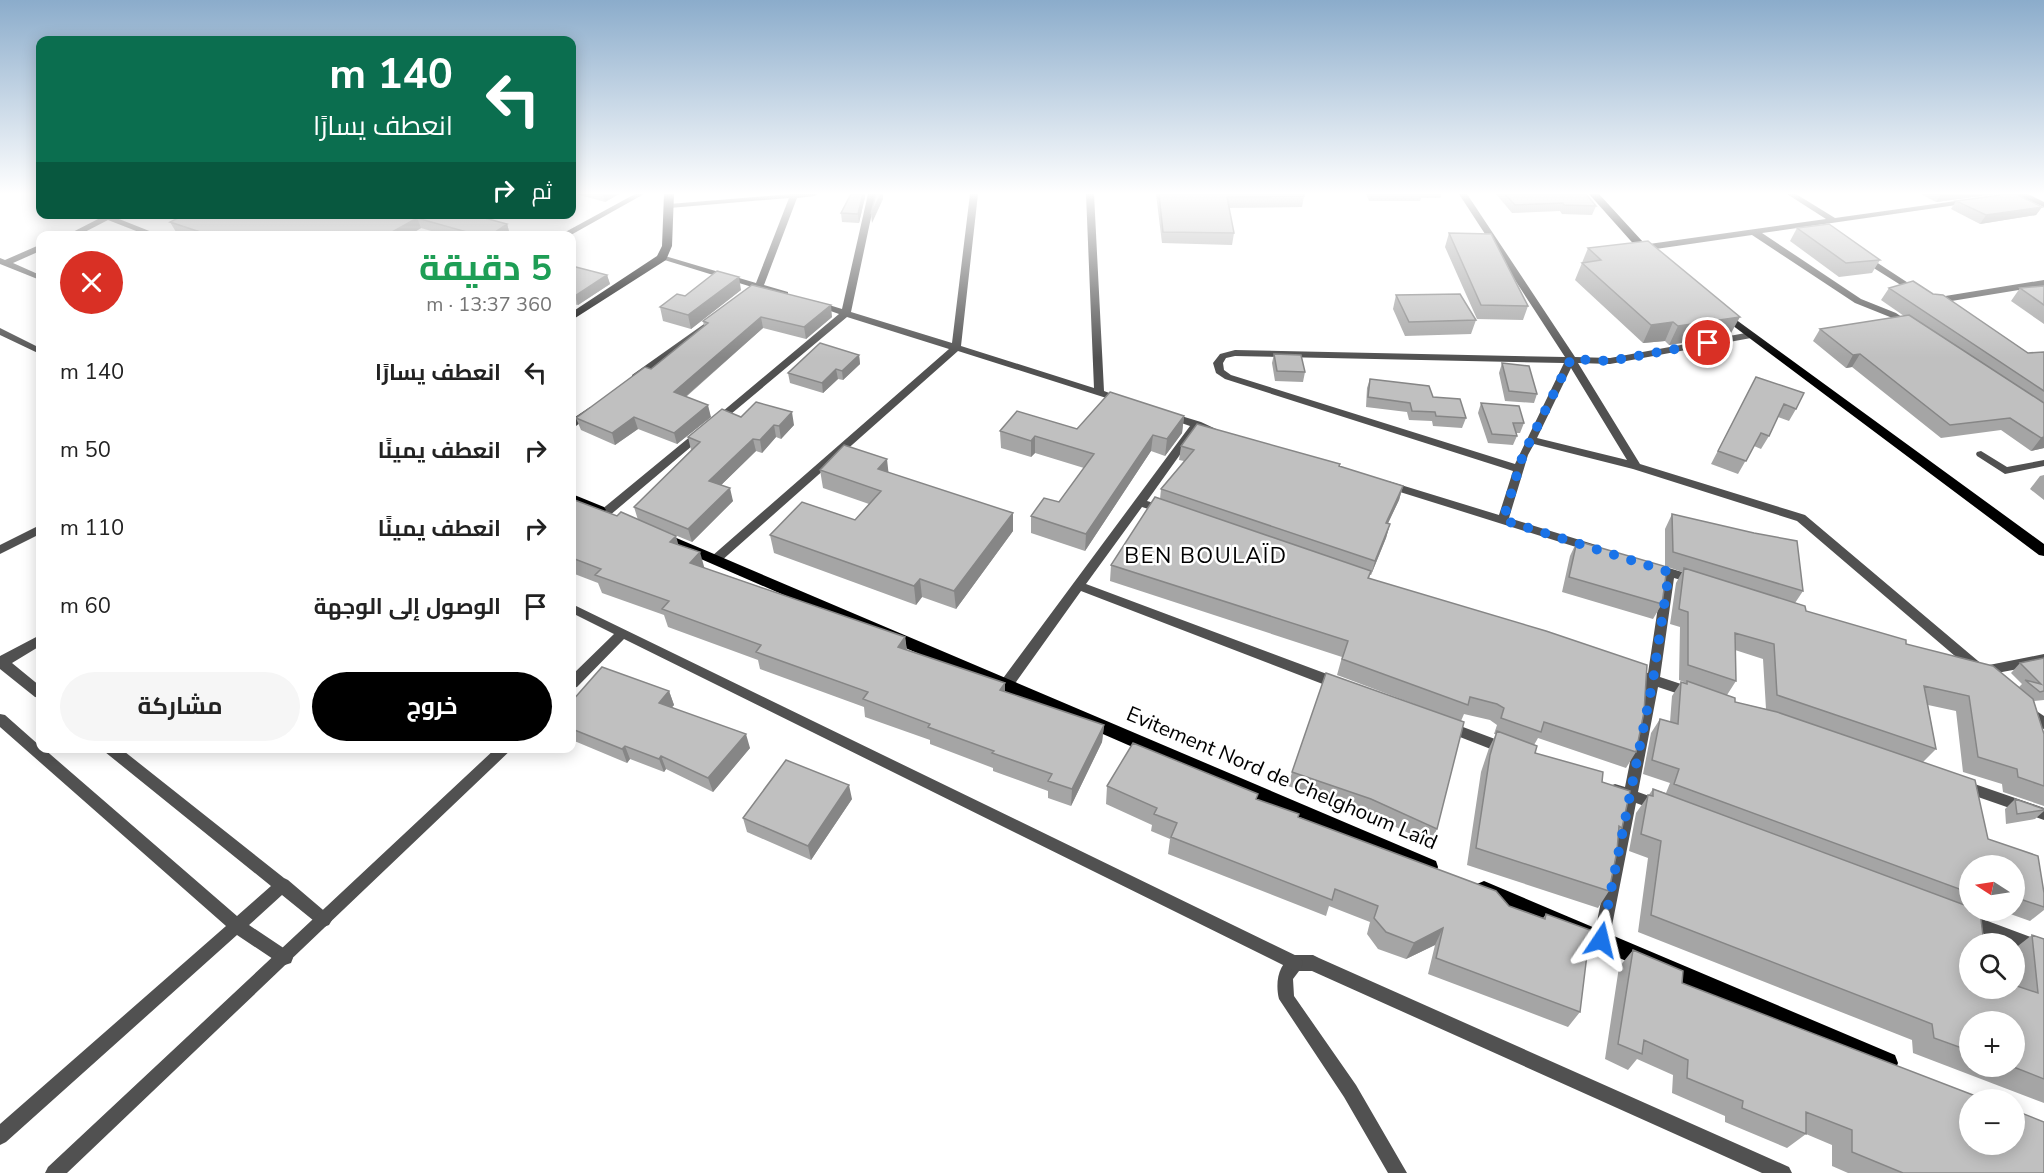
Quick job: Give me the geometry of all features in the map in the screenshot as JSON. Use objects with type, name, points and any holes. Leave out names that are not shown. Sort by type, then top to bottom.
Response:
[{"type":"main road","points":[[576,314],[662,258],[667,249]]},
{"type":"main road","points":[[1643,249],[1656,263]]},
{"type":"main road","points":[[1713,306],[2044,552]]},
{"type":"main road","points":[[576,501],[626,521]]},
{"type":"main road","name":"Evitement Nord de Chelghoum Laîd","points":[[646,530],[1450,876]]},
{"type":"main road","points":[[1472,885],[1908,1071]]},
{"type":"street","points":[[741,300],[759,286],[773,249]]},
{"type":"street","points":[[605,513],[846,313],[860,249]]},
{"type":"street","points":[[716,560],[956,348],[968,249]]},
{"type":"street","points":[[1093,249],[1100,393]]},
{"type":"street","points":[[1499,249],[1571,359],[1636,466]]},
{"type":"street","points":[[1779,249],[1858,301],[1893,315],[1921,335]]},
{"type":"street","points":[[3,262],[36,250]]},
{"type":"street","points":[[1857,254],[1933,302],[2044,283]]},
{"type":"street","points":[[662,258],[759,286],[1132,403]]},
{"type":"street","points":[[3,262],[36,276]]},
{"type":"street","points":[[628,382],[712,321]]},
{"type":"street","points":[[0,331],[36,349]]},
{"type":"street","points":[[1519,469],[1228,377],[1219,371],[1218,363],[1223,357],[1235,353],[1610,361],[1751,335]]},
{"type":"street","points":[[1503,520],[1531,440],[1571,359]]},
{"type":"street","points":[[576,421],[600,403]]},
{"type":"street","points":[[1154,410],[1227,434]]},
{"type":"street","points":[[1006,685],[1197,424]]},
{"type":"street","points":[[1531,440],[1636,466],[1801,518],[1987,675]]},
{"type":"street","points":[[1981,454],[2005,471],[2044,464]]},
{"type":"street","points":[[1379,482],[1603,551]]},
{"type":"street","points":[[1139,502],[1172,513]]},
{"type":"street","points":[[0,550],[36,531]]},
{"type":"street","points":[[1636,562],[1703,582]]},
{"type":"street","points":[[1601,940],[1653,680],[1669,572]]},
{"type":"street","points":[[1080,586],[1346,688]]},
{"type":"street","points":[[576,610],[1295,963],[1313,963],[1783,1173]]},
{"type":"street","points":[[576,679],[622,633]]},
{"type":"street","points":[[36,642],[1,663],[36,690]]},
{"type":"street","points":[[1949,660],[1987,675],[2044,659]]},
{"type":"street","points":[[1623,669],[1709,699]]},
{"type":"street","points":[[2018,702],[2044,724]]},
{"type":"street","points":[[0,719],[36,750]]},
{"type":"street","points":[[1435,722],[1524,755]]},
{"type":"street","points":[[39,753],[238,927],[285,958]]},
{"type":"street","points":[[116,753],[324,920]]},
{"type":"street","points":[[54,1173],[501,753]]},
{"type":"street","points":[[1598,783],[1672,811]]},
{"type":"street","points":[[1955,783],[2044,814]]},
{"type":"street","points":[[0,1136],[283,885]]},
{"type":"street","points":[[1955,916],[2044,949]]},
{"type":"street","points":[[1295,963],[1285,974],[1284,987],[1287,999],[1350,1091],[1398,1173]]},
{"type":"building","points":[[1456,249],[1499,249],[1528,306],[1481,305]]},
{"type":"building","points":[[1589,249],[1657,249],[1740,317],[1678,326],[1673,322],[1651,325],[1582,263],[1601,260]]},
{"type":"building","points":[[1826,249],[1864,249],[1880,260],[1846,263]]},
{"type":"building","points":[[576,267],[607,275],[576,295]]},
{"type":"building","points":[[717,271],[739,277],[688,315],[660,307],[677,294],[685,296]]},
{"type":"building","points":[[1913,281],[1933,294],[1943,295],[2028,353],[2044,352],[2044,391],[1889,288]]},
{"type":"building","points":[[752,285],[831,305],[804,327],[761,317],[674,392],[708,405],[674,433],[634,417],[612,433],[576,418],[645,367],[651,369],[708,323],[703,321]]},
{"type":"building","points":[[2044,286],[2044,305],[2020,288]]},
{"type":"building","points":[[1460,294],[1476,320],[1409,322],[1396,295]]},
{"type":"building","points":[[1909,315],[2044,403],[2044,437],[2041,438],[2010,418],[1950,425],[1860,354],[1853,355],[1820,329]]},
{"type":"building","points":[[820,343],[859,355],[842,371],[836,369],[822,383],[788,373]]},
{"type":"building","points":[[1274,354],[1301,355],[1305,372],[1277,371]]},
{"type":"building","points":[[1502,363],[1529,366],[1537,394],[1509,391]]},
{"type":"building","points":[[1756,377],[1804,393],[1796,409],[1784,404],[1769,436],[1761,433],[1746,461],[1718,451]]},
{"type":"building","points":[[1370,379],[1429,386],[1433,397],[1460,399],[1466,418],[1436,416],[1435,412],[1412,411],[1410,403],[1368,397]]},
{"type":"building","points":[[1110,392],[1184,416],[1167,439],[1153,435],[1086,534],[1031,516],[1044,498],[1059,502],[1094,454],[1035,436],[1031,441],[1000,431],[1017,411],[1077,429]]},
{"type":"building","points":[[756,402],[792,412],[779,426],[774,425],[760,440],[753,439],[709,481],[730,488],[688,529],[634,507],[700,442],[688,437],[722,409],[741,417]]},
{"type":"building","points":[[1481,403],[1519,406],[1524,423],[1513,423],[1517,436],[1492,434]]},
{"type":"building","points":[[1197,424],[1340,464],[1339,466],[1403,486],[1386,523],[1390,524],[1375,561],[1161,489],[1194,450],[1181,446]]},
{"type":"building","points":[[844,445],[887,459],[878,469],[1013,513],[954,591],[920,579],[914,586],[770,535],[802,502],[855,520],[881,491],[820,470]]},
{"type":"building","points":[[1155,497],[1371,571],[1368,578],[1546,631],[1647,665],[1644,712],[1636,752],[1544,722],[1541,732],[1501,718],[1504,708],[1497,704],[1470,697],[1468,705],[1342,659],[1348,641],[1111,565]]},
{"type":"building","points":[[576,501],[617,516],[621,512],[676,536],[670,542],[700,552],[690,563],[905,637],[898,647],[1005,683],[1000,690],[1104,725],[1072,789],[1048,781],[1052,774],[992,753],[994,751],[928,727],[930,724],[863,699],[868,692],[756,652],[761,645],[662,609],[669,601],[595,575],[601,569],[576,560]]},
{"type":"building","points":[[1672,514],[1797,541],[1803,591],[1673,552]]},
{"type":"building","points":[[1577,541],[1667,567],[1662,604],[1569,577]]},
{"type":"building","points":[[1684,568],[1805,606],[1806,611],[1906,640],[1906,644],[1993,666],[2033,699],[2044,734],[2044,786],[2018,777],[2017,769],[1978,757],[1969,696],[1924,686],[1936,749],[1777,695],[1774,644],[1735,633],[1736,681],[1688,665],[1688,612],[1679,609]]},
{"type":"building","points":[[2044,658],[2044,691],[2040,692],[2025,680],[2041,684],[2020,663]]},
{"type":"building","points":[[602,667],[669,691],[659,703],[746,734],[708,778],[661,756],[659,759],[625,746],[622,749],[576,731],[576,696]]},
{"type":"building","points":[[1326,673],[1464,722],[1437,829],[1371,799],[1292,772]]},
{"type":"building","points":[[1687,681],[1735,698],[1735,702],[1777,712],[1975,780],[1988,839],[2038,856],[2044,907],[2025,901],[2025,855],[1959,855],[1959,889],[1674,784],[1679,769],[1652,760],[1660,719],[1678,724],[1681,682],[1687,684]]},
{"type":"building","points":[[1497,731],[1537,746],[1535,753],[1603,772],[1602,782],[1630,791],[1622,828],[1619,826],[1617,851],[1609,891],[1476,848],[1490,755]]},
{"type":"building","points":[[1133,743],[1258,794],[1256,799],[1299,814],[1298,817],[1496,891],[1509,906],[1545,919],[1546,914],[1590,930],[1580,1012],[1436,958],[1443,928],[1414,943],[1386,932],[1374,918],[1378,906],[1335,889],[1332,900],[1171,837],[1177,823],[1154,814],[1157,808],[1107,786]]},
{"type":"building","points":[[786,760],[849,785],[808,846],[743,818]]},
{"type":"building","points":[[1653,789],[1959,903],[1959,921],[1981,921],[1983,933],[1959,933],[1959,999],[2025,999],[2025,989],[2038,993],[2032,935],[2044,939],[2044,1079],[2025,1072],[2025,1011],[1959,1011],[1959,1047],[1934,1038],[1932,1024],[1651,915],[1661,841],[1641,834],[1648,795],[1653,796]]},
{"type":"building","points":[[2015,799],[2044,809],[2044,810],[2017,814]]},
{"type":"building","points":[[1633,950],[1683,971],[1682,983],[1959,1090],[1959,1155],[2025,1155],[2025,1114],[2044,1122],[2044,1173],[1903,1173],[1852,1152],[1852,1130],[1806,1112],[1806,1134],[1742,1108],[1743,1101],[1687,1078],[1688,1060],[1644,1040],[1642,1054],[1618,1044]]},
{"type":"district","name":"BEN BOULAÏD","points":[[1206,556]]},
{"type":"route","points":[[1601,940],[1653,680],[1669,572],[1503,520],[1523,455],[1571,359],[1610,361],[1708,343]]}]
